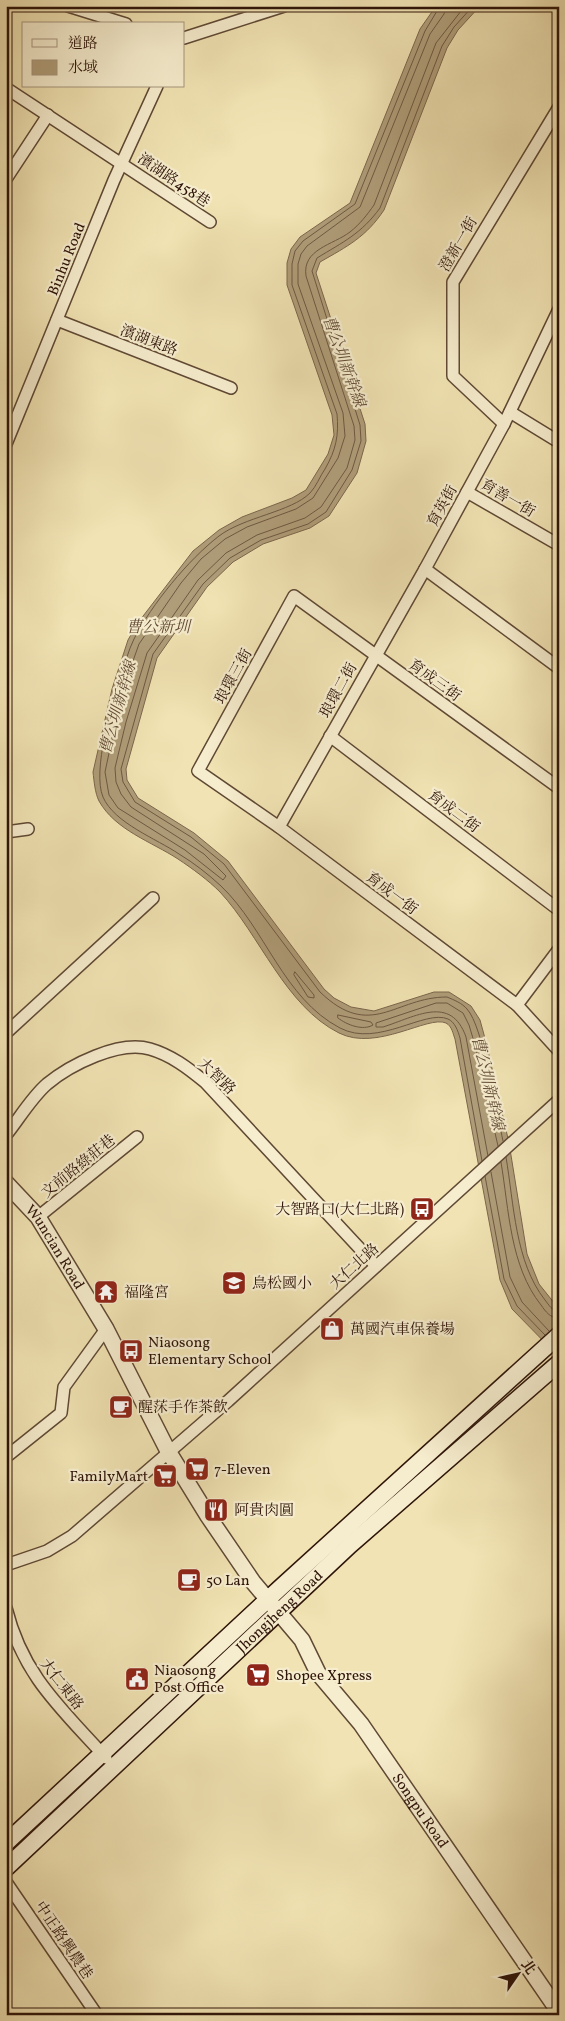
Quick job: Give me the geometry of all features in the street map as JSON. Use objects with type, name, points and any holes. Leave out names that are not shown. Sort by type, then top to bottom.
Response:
[{"type":"main road","name":"Jhongjheng Road","points":[[6,1843],[268,1599],[555,1338]]},
{"type":"main road","name":"Jhongjheng Road","points":[[6,1868],[280,1613],[350,1545],[559,1363]]},
{"type":"street","points":[[68,6],[120,22]]},
{"type":"street","points":[[185,38],[284,6]]},
{"type":"street","name":"濱湖路458巷","points":[[6,88],[210,222]]},
{"type":"street","name":"Binhu Road","points":[[6,444],[122,163],[156,88]]},
{"type":"street","name":"澄新一街","points":[[504,424],[453,376],[453,282],[559,107]]},
{"type":"street","points":[[6,179],[48,115]]},
{"type":"street","name":"育英街","points":[[425,569],[504,424],[559,309]]},
{"type":"street","name":"濱湖東路","points":[[57,320],[231,388]]},
{"type":"street","points":[[510,412],[559,442]]},
{"type":"street","name":"育善一街","points":[[467,492],[559,545]]},
{"type":"street","points":[[425,569],[559,668]]},
{"type":"street","name":"琅環二街","points":[[279,827],[425,569]]},
{"type":"street","name":"育成三街","points":[[294,596],[559,788]]},
{"type":"street","name":"琅環三街","points":[[198,771],[294,596]]},
{"type":"street","name":"育成二街","points":[[330,736],[559,910]]},
{"type":"street","name":"育成一街","points":[[198,771],[279,827],[516,1005],[559,1051]]},
{"type":"street","points":[[6,832],[28,829]]},
{"type":"street","points":[[6,1033],[153,898]]},
{"type":"street","points":[[516,1005],[559,949]]},
{"type":"street","name":"大智路","points":[[6,1135],[46,1085],[70,1067],[96,1055],[128,1049],[148,1048],[182,1062],[205,1082],[376,1266]]},
{"type":"street","name":"大仁北路","points":[[6,1565],[47,1551],[72,1536],[228,1400],[516,1141],[559,1100]]},
{"type":"street","name":"文前路綠莊巷","points":[[38,1217],[137,1137]]},
{"type":"street","name":"Wuncian Road","points":[[6,1183],[38,1217],[106,1329],[168,1451],[225,1541],[268,1599]]},
{"type":"street","points":[[6,1457],[61,1412],[64,1387],[106,1329]]},
{"type":"street","name":"Songpu Road","points":[[268,1599],[302,1640],[318,1673],[361,1724],[557,2005]]},
{"type":"street","name":"大仁東路","points":[[6,1608],[24,1659],[42,1686],[113,1767]]},
{"type":"street","name":"中正路興農巷","points":[[6,1882],[96,2015]]},
{"type":"water","name":"曹公新圳","points":[[436,6],[480,6],[458,30],[447,48],[384,210],[363,234],[348,246],[320,262],[316,273],[365,424],[366,441],[357,473],[329,516],[310,528],[263,544],[233,562],[207,587],[157,658],[126,769],[127,780],[138,798],[194,833],[228,861],[324,989],[334,998],[351,1007],[374,1011],[434,992],[449,992],[471,1006],[480,1020],[509,1143],[527,1254],[539,1284],[559,1309],[559,1357],[512,1309],[500,1280],[455,1039],[450,1026],[446,1023],[438,1022],[385,1036],[354,1038],[339,1033],[320,1021],[303,1006],[288,988],[248,928],[220,892],[178,859],[124,828],[114,820],[99,801],[93,772],[112,689],[128,640],[137,624],[193,551],[219,530],[242,517],[292,498],[306,490],[328,454],[334,435],[332,415],[287,285],[287,263],[291,249],[300,237],[350,203],[420,29]]},
{"type":"place","name":"大智路口(大仁北路)","points":[[422,1209]]},
{"type":"place","name":"鳥松國小","points":[[234,1283]]},
{"type":"place","name":"福隆宮","points":[[106,1292]]},
{"type":"place","name":"萬國汽車保養場","points":[[332,1329]]},
{"type":"place","name":"Niaosong Elementary School","points":[[131,1351]]},
{"type":"place","name":"醒莯手作茶飲","points":[[121,1407]]},
{"type":"place","name":"7-Eleven","points":[[197,1469]]},
{"type":"place","name":"FamilyMart","points":[[165,1476]]},
{"type":"place","name":"阿貴肉圓","points":[[216,1510]]},
{"type":"place","name":"50 Lan","points":[[189,1580]]},
{"type":"place","name":"Shopee Xpress","points":[[258,1675]]},
{"type":"place","name":"Niaosong Post Office","points":[[137,1679]]},
{"type":"water label","name":"曹公圳新幹線","points":[[345,361]]},
{"type":"water label","name":"曹公圳新幹線","points":[[117,707]]},
{"type":"water label","name":"曹公圳新幹線","points":[[489,1083]]}]
